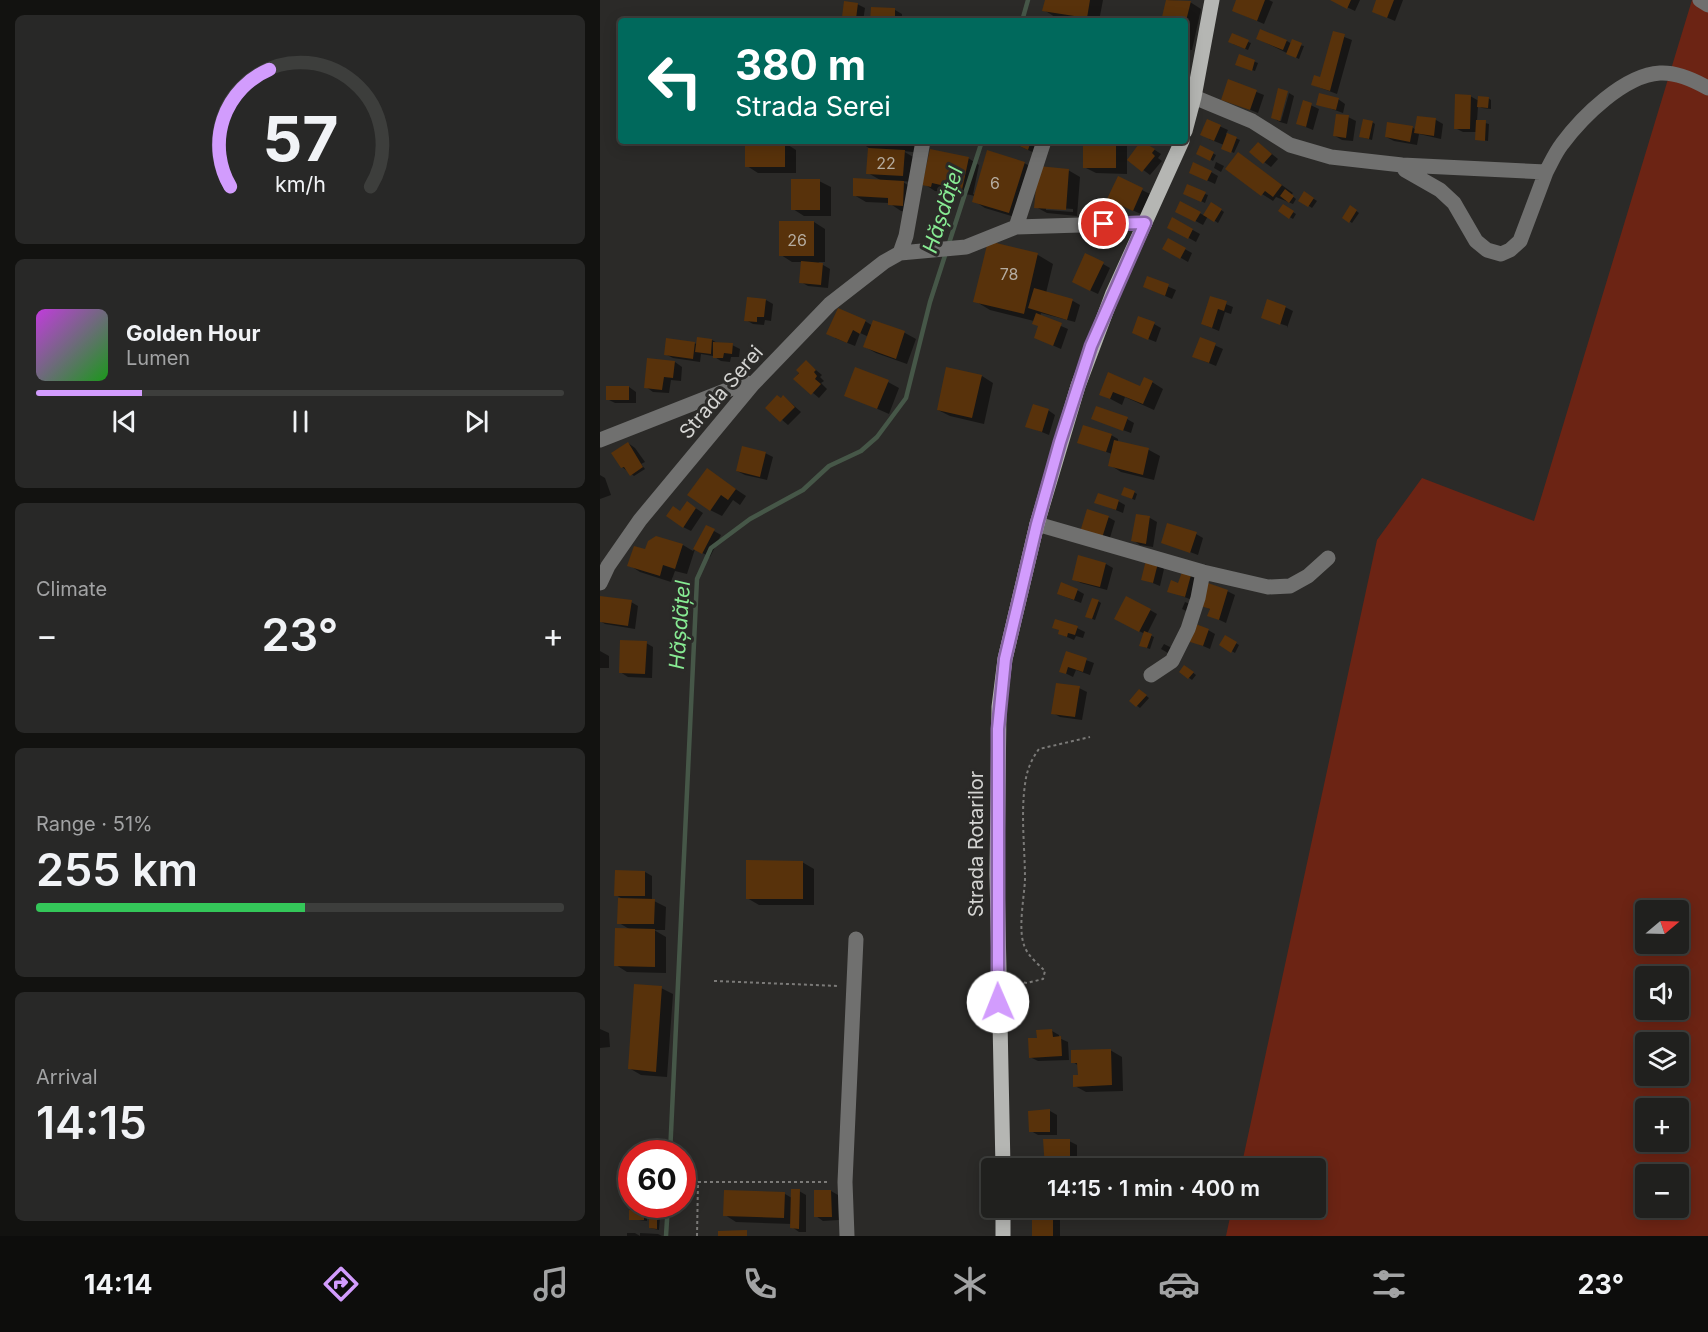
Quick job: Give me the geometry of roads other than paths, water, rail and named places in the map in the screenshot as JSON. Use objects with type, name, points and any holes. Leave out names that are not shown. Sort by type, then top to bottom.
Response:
[{"type":"main road","points":[[1188,120],[1212,0]]},
{"type":"main road","name":"Strada Rotarilor","points":[[1003,1158],[998,979],[999,707],[1011,628],[1060,442],[1091,346],[1181,144]]},
{"type":"main road","points":[[1003,1218],[1003,1236]]},
{"type":"street","points":[[1700,0],[1708,5]]},
{"type":"street","points":[[1402,165],[1404,170],[1440,190],[1454,203],[1476,241],[1487,250],[1501,254],[1520,241],[1546,172],[1560,146],[1580,122],[1614,94],[1638,79],[1659,73],[1694,80],[1708,88]]},
{"type":"street","points":[[1194,97],[1252,121],[1290,145],[1351,160],[1402,165],[1546,172]]},
{"type":"street","points":[[900,253],[906,236],[922,144]]},
{"type":"street","points":[[1016,227],[1043,144]]},
{"type":"street","name":"Strada Serei","points":[[600,583],[608,566],[640,520],[728,417],[753,384],[830,304],[900,253],[966,247],[1016,227],[1145,223]]},
{"type":"street","name":"Strada Serei","points":[[602,435],[745,383],[753,384]]},
{"type":"street","points":[[717,394],[728,417]]},
{"type":"street","points":[[1037,524],[1203,572],[1268,587],[1290,586],[1308,576],[1328,558]]},
{"type":"street","points":[[1151,675],[1172,661],[1188,629],[1203,572]]},
{"type":"street","points":[[847,1236],[845,1182],[856,939]]},
{"type":"waterway","name":"Hășdățel","points":[[1023,18],[1028,0]]},
{"type":"waterway","name":"Hășdățel","points":[[671,1140],[697,579],[711,548],[750,519],[803,490],[829,466],[861,451],[877,437],[906,398],[930,302],[981,144]]},
{"type":"waterway","name":"Hășdățel","points":[[666,1236],[667,1218]]}]
